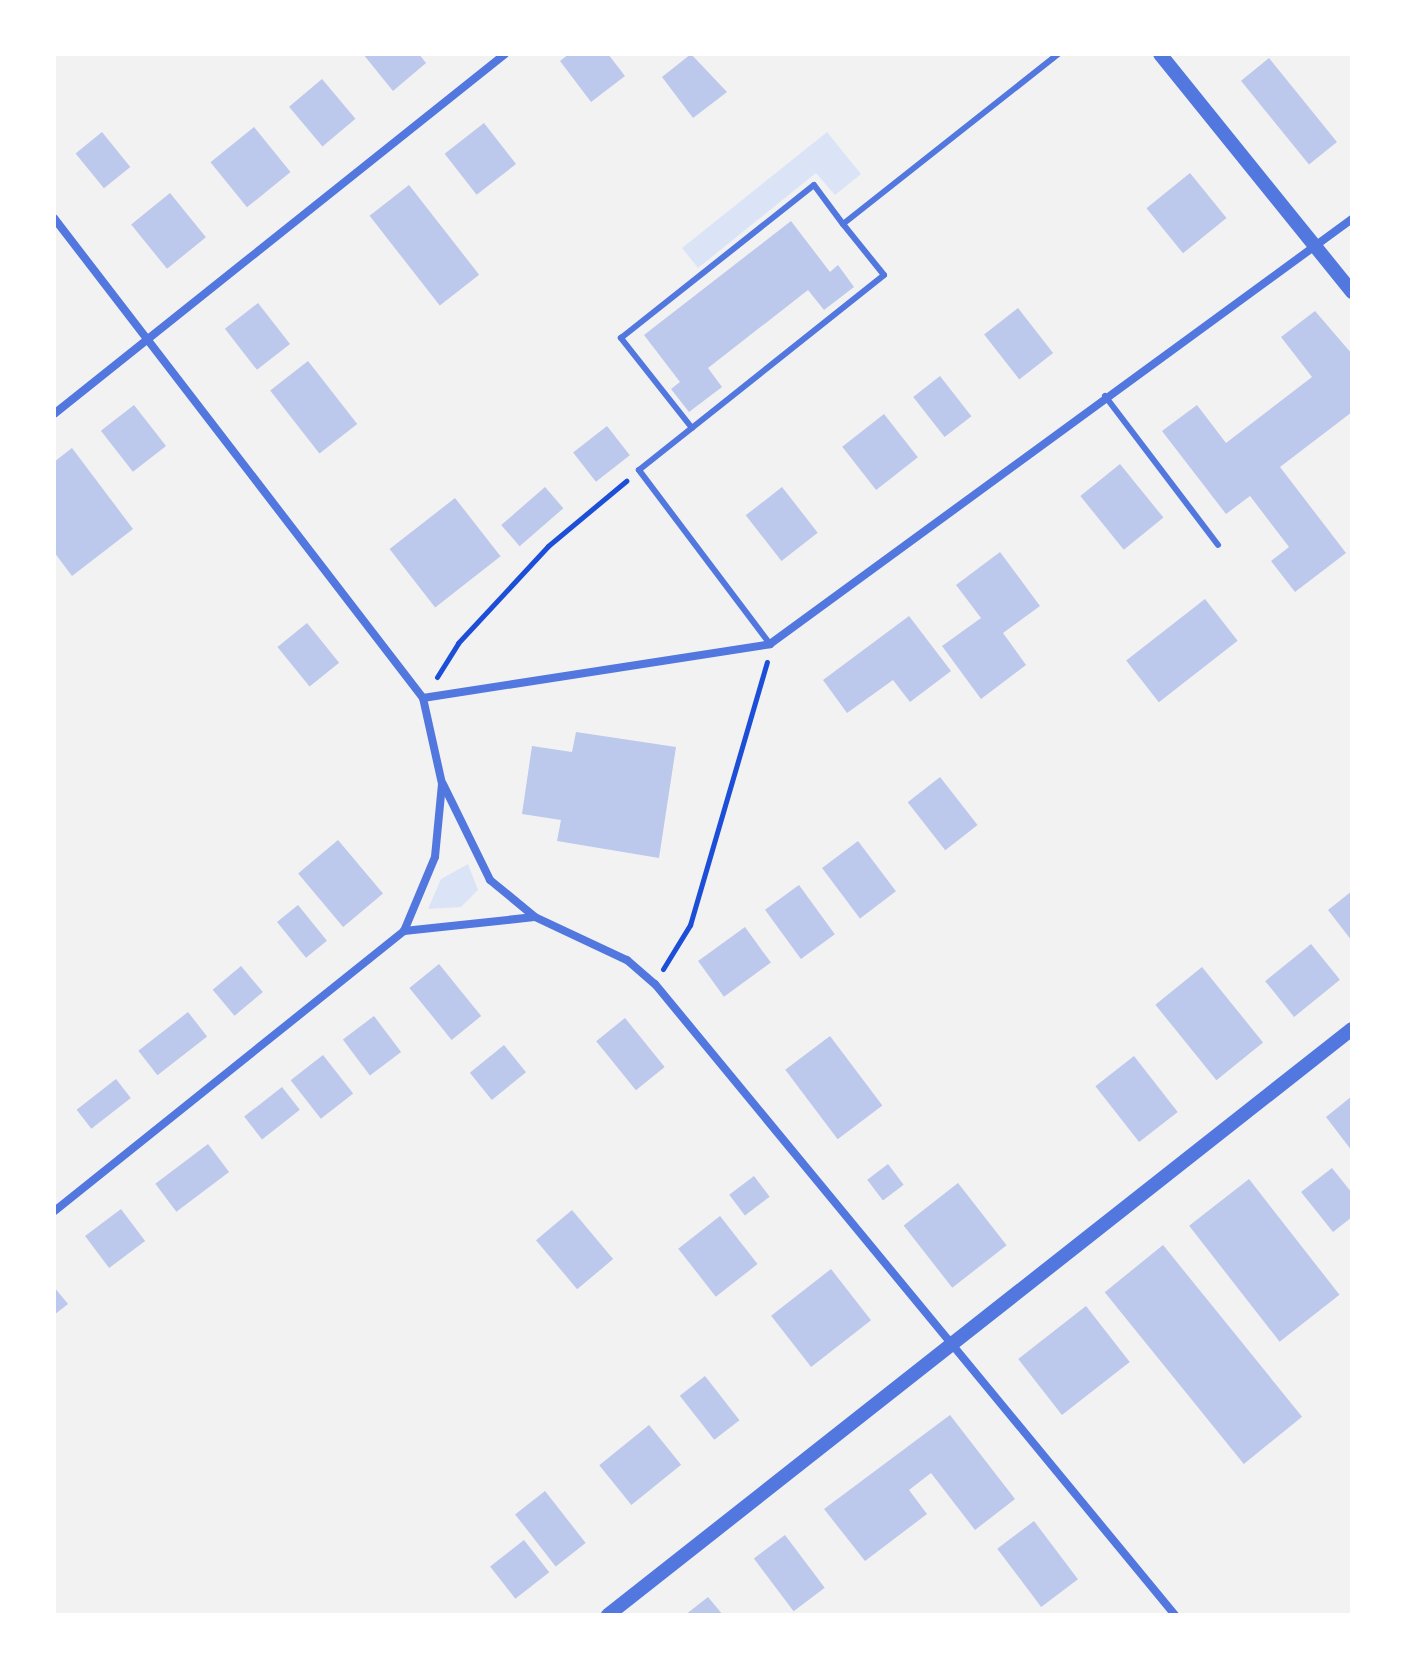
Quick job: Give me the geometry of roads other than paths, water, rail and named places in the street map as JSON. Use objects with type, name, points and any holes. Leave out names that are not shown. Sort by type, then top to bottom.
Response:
[{"type":"street","points":[[54,414],[505,54]]},
{"type":"street","points":[[1167,56],[1352,292]]},
{"type":"street","points":[[54,218],[150,338],[423,698],[442,784],[490,880],[535,917],[627,960],[655,984],[951,1349],[1175,1615]]},
{"type":"street","points":[[423,698],[770,644],[1105,396],[1352,219]]},
{"type":"street","points":[[54,1211],[404,931],[435,857],[442,784]]},
{"type":"street","points":[[404,931],[535,917]]},
{"type":"street","points":[[608,1615],[951,1349],[1352,1029]]},
{"type":"lane","points":[[843,224],[1058,54]]},
{"type":"lane","points":[[692,428],[621,338],[814,185],[884,275],[692,428],[639,470],[770,644]]},
{"type":"lane","points":[[1105,396],[1218,545]]}]
